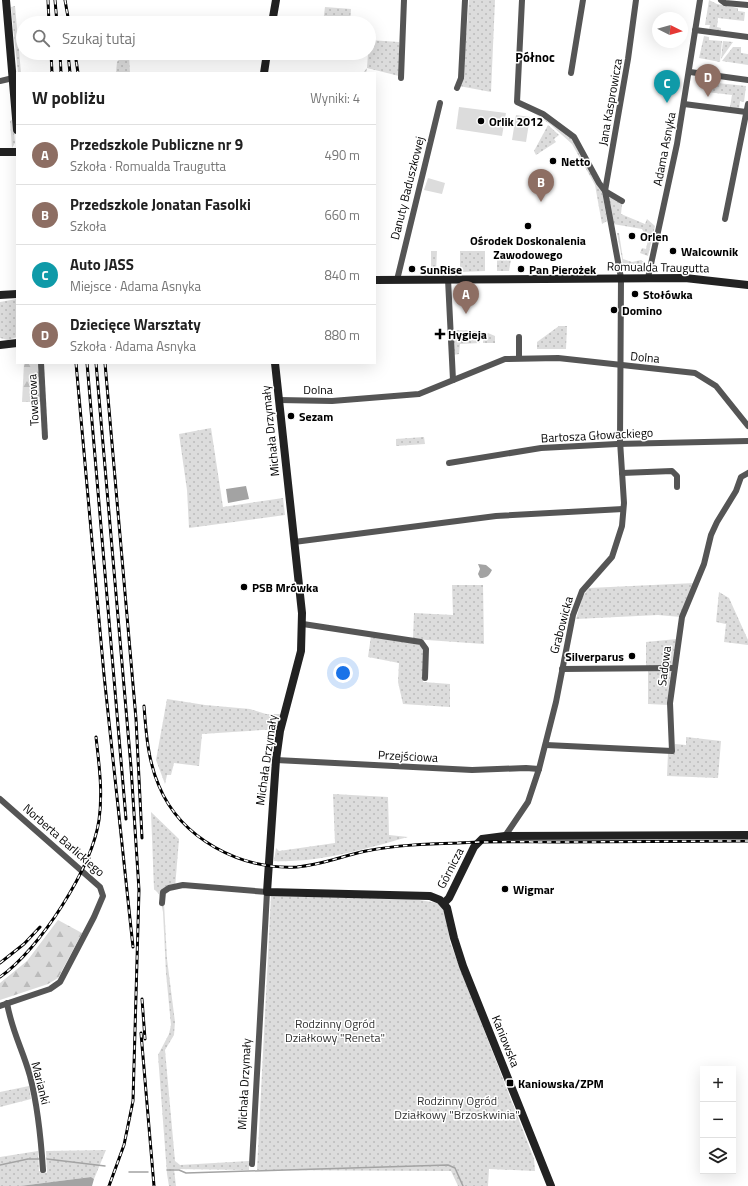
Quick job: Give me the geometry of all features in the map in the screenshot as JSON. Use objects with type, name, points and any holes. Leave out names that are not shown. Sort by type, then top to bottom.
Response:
[{"type":"street","points":[[6,0],[16,117]]},
{"type":"street","points":[[273,16],[276,0]]},
{"type":"street","points":[[401,78],[404,0]]},
{"type":"street","points":[[457,88],[461,78],[466,0]]},
{"type":"street","points":[[522,0],[517,102],[543,114],[574,137],[598,183],[605,191],[622,201]]},
{"type":"street","points":[[571,73],[583,0]]},
{"type":"street","name":"Jana Kasprowicza","points":[[621,278],[605,191],[628,59],[636,0]]},
{"type":"street","name":"Adama Asnyka","points":[[648,278],[690,72],[700,0]]},
{"type":"street","points":[[721,0],[725,3],[748,5]]},
{"type":"street","points":[[695,30],[748,36]]},
{"type":"street","points":[[264,72],[267,60]]},
{"type":"street","points":[[690,72],[748,80]]},
{"type":"street","points":[[0,81],[13,78]]},
{"type":"street","name":"Danuty Baduszkowej","points":[[397,280],[440,102]]},
{"type":"street","points":[[684,104],[746,112]]},
{"type":"street","points":[[725,219],[748,104]]},
{"type":"street","points":[[0,152],[16,152]]},
{"type":"street","name":"Grabowicka","points":[[505,836],[528,802],[539,770],[546,746],[573,615],[582,591],[612,557],[622,526],[623,508],[620,444],[621,278]]},
{"type":"street","name":"Romualda Traugutta","points":[[376,280],[648,278],[698,279],[748,286]]},
{"type":"street","points":[[448,279],[454,380]]},
{"type":"street","points":[[0,295],[16,294]]},
{"type":"street","points":[[519,337],[519,358]]},
{"type":"street","points":[[0,345],[16,343]]},
{"type":"street","name":"Dolna","points":[[278,400],[332,401],[419,394],[434,389],[497,361],[519,358],[558,358],[689,372],[701,375],[716,386],[748,426]]},
{"type":"street","name":"Towarowa","points":[[41,364],[45,437]]},
{"type":"street","name":"Michała Drzymały","points":[[252,1164],[276,760],[280,731],[301,650],[302,624],[275,364]]},
{"type":"street","name":"Bartosza Głowackiego","points":[[449,463],[541,448],[748,440]]},
{"type":"street","points":[[622,473],[672,471],[677,476],[677,487]]},
{"type":"street","name":"Sadowa","points":[[546,746],[667,750],[671,752],[670,703],[682,617],[704,564],[716,522],[736,492],[741,477],[748,473]]},
{"type":"street","points":[[294,542],[496,516],[623,508]]},
{"type":"street","points":[[302,624],[421,642],[426,648],[425,678]]},
{"type":"street","points":[[562,669],[674,668]]},
{"type":"street","name":"Przejściowa","points":[[276,760],[472,770],[526,768],[539,770]]},
{"type":"street","name":"Norberta Barlickiego","points":[[0,799],[100,887],[103,893],[101,904],[60,982],[50,989],[7,1004]]},
{"type":"street","name":"Górnicza","points":[[162,903],[163,892],[169,888],[183,885],[267,892],[430,896],[444,903],[449,898],[474,847],[482,839],[505,836],[748,836]]},
{"type":"street","name":"Kaniowska","points":[[444,903],[463,966],[551,1186]]},
{"type":"street","points":[[0,1006],[7,1004]]},
{"type":"street","name":"Marianki","points":[[7,1004],[9,1020],[30,1077],[38,1118],[43,1170]]},
{"type":"green space","points":[[469,0],[495,0],[491,92],[459,86],[463,78]]},
{"type":"green space","points":[[709,0],[717,4],[738,8],[738,11],[745,12],[744,21],[718,18],[717,27],[721,28],[721,30],[709,29],[710,25],[705,25]]},
{"type":"green space","points":[[15,6],[16,54],[11,7]]},
{"type":"green space","points":[[325,7],[351,9],[350,16],[324,16]]},
{"type":"green space","points":[[704,36],[709,37],[709,40],[722,41],[720,62],[699,58]]},
{"type":"green space","points":[[376,40],[399,42],[399,76],[367,68],[368,60],[376,60]]},
{"type":"green space","points":[[723,41],[733,42],[721,59]]},
{"type":"green space","points":[[733,47],[741,47],[741,53],[748,54],[748,65],[722,61]]},
{"type":"green space","points":[[17,60],[20,60],[21,72],[18,72]]},
{"type":"green space","points":[[119,60],[129,60],[130,72],[116,72],[117,62]]},
{"type":"green space","points":[[708,82],[746,86],[744,102],[740,101],[739,109],[730,107],[732,95],[707,92]]},
{"type":"green space","name":"Orlik 2012","points":[[459,107],[506,113],[502,136],[456,129]]},
{"type":"green space","points":[[531,111],[569,135],[579,149],[602,190],[607,221],[602,224],[595,185],[572,144],[551,125]]},
{"type":"green space","points":[[516,115],[530,117],[526,142],[512,140]]},
{"type":"green space","points":[[13,119],[15,143],[12,148],[10,121]]},
{"type":"green space","points":[[548,125],[559,135],[554,139],[556,142],[536,155],[534,151]]},
{"type":"green space","points":[[428,178],[445,183],[442,194],[424,190]]},
{"type":"green space","points":[[612,197],[622,204],[621,214],[645,224],[647,219],[655,226],[648,256],[640,253],[642,248],[646,249],[649,236],[645,235],[642,229],[613,224],[608,198]]},
{"type":"green space","points":[[617,233],[619,233],[623,259],[632,262],[641,260],[646,263],[644,271],[627,272],[624,269]]},
{"type":"green space","points":[[431,251],[437,251],[436,272],[431,272]]},
{"type":"green space","points":[[460,251],[485,251],[485,271],[460,272]]},
{"type":"green space","points":[[497,252],[512,253],[509,271],[497,271]]},
{"type":"green space","points":[[16,299],[16,337],[8,340],[0,338],[0,302]]},
{"type":"green space","points":[[559,326],[567,326],[566,349],[537,349],[537,342]]},
{"type":"green space","points":[[453,330],[479,331],[480,343],[460,344],[459,354],[453,355]]},
{"type":"green space","points":[[488,333],[495,336],[495,343],[483,343],[483,336]]},
{"type":"green space","points":[[24,364],[40,364],[43,402],[22,402]]},
{"type":"green space","points":[[211,428],[223,507],[283,498],[285,515],[189,528],[187,490],[179,434]]},
{"type":"green space","points":[[424,437],[425,444],[396,446],[396,439]]},
{"type":"green space","points":[[695,583],[681,617],[658,615],[576,619],[583,596],[589,588]]},
{"type":"green space","points":[[452,585],[483,585],[484,644],[413,639],[414,613],[453,615]]},
{"type":"green space","points":[[719,592],[729,598],[748,640],[748,645],[724,642],[726,624],[716,622]]},
{"type":"green space","points":[[371,636],[420,644],[425,650],[423,682],[450,684],[450,707],[403,704],[398,682],[399,663],[368,657]]},
{"type":"green space","points":[[677,639],[673,663],[671,666],[646,666],[646,642]]},
{"type":"green space","points":[[648,670],[671,670],[669,705],[648,704]]},
{"type":"green space","points":[[167,699],[205,705],[250,709],[266,714],[280,714],[277,729],[202,734],[199,766],[174,763],[171,775],[167,775],[165,784],[156,760]]},
{"type":"green space","points":[[686,737],[721,741],[718,778],[667,776],[668,753],[675,753],[675,744],[686,745]]},
{"type":"green space","points":[[333,794],[388,797],[389,835],[408,837],[342,854],[308,860],[274,861],[276,848],[279,851],[335,843]]},
{"type":"green space","points":[[151,812],[179,839],[175,888],[165,893],[164,903],[167,959],[175,1022],[174,1035],[165,1050],[175,1161],[180,1165],[249,1161],[249,1170],[174,1169],[176,1186],[169,1186],[167,1174],[158,1055],[169,1034],[171,1025],[166,973],[163,912],[159,894],[154,889]]},
{"type":"green space","name":"Rodzinny Ogród Działkowy \"Reneta\"","points":[[271,896],[413,899],[444,904],[450,942],[534,1159],[535,1171],[489,1169],[488,1186],[458,1186],[451,1171],[257,1170]]},
{"type":"green space","points":[[58,920],[82,933],[58,978],[48,984],[0,1000],[0,983],[27,961]]},
{"type":"green space","points":[[29,1086],[31,1099],[0,1107],[0,1092]]},
{"type":"green space","points":[[106,1150],[94,1179],[91,1177],[20,1186],[0,1186],[0,1157],[38,1151],[39,1171],[47,1173],[46,1151]]},
{"type":"shaded area","points":[[246,486],[249,499],[228,503],[226,489]]},
{"type":"shaded area","points":[[478,564],[486,565],[492,570],[488,576],[480,578],[478,574],[480,569]]},
{"type":"shaded area","points":[[91,1177],[94,1179],[92,1186],[20,1186]]},
{"type":"waterway","points":[[0,1165],[28,1159],[39,1159]]},
{"type":"waterway","points":[[47,1159],[105,1166]]},
{"type":"waterway","points":[[167,1170],[179,1170],[186,1173],[448,1165],[455,1168],[463,1186]]},
{"type":"waterway","points":[[129,1172],[148,1172]]},
{"type":"railway","points":[[48,0],[49,16]]},
{"type":"railway","points":[[55,0],[56,16]]},
{"type":"railway","points":[[65,0],[68,16]]},
{"type":"railway","points":[[51,60],[52,72]]},
{"type":"railway","points":[[60,60],[61,72]]},
{"type":"railway","points":[[69,60],[70,72]]},
{"type":"railway","points":[[76,60],[78,72]]},
{"type":"railway","points":[[76,364],[104,675],[133,947]]},
{"type":"railway","points":[[87,364],[126,819]]},
{"type":"railway","points":[[96,364],[131,767],[139,890],[133,1101],[124,1145],[109,1186]]},
{"type":"railway","points":[[105,364],[136,719],[142,838]]},
{"type":"railway","points":[[144,706],[152,767],[159,786],[169,805],[182,821],[198,836],[215,848],[235,857],[255,863],[276,867],[297,867],[377,849],[435,844],[495,842],[748,841]]},
{"type":"railway","points":[[0,977],[15,964],[47,928],[62,906],[86,861],[99,820],[101,799],[96,737]]},
{"type":"railway","points":[[0,963],[24,944],[40,927]]},
{"type":"railway","points":[[142,999],[145,1039]]},
{"type":"railway","points":[[141,1033],[154,1186]]},
{"type":"place","name":"Dziecięce Warsztaty","points":[[708,97]]},
{"type":"place","name":"Auto JASS","points":[[667,103]]},
{"type":"place","name":"Orlik 2012","points":[[481,121]]},
{"type":"place","name":"Netto","points":[[553,161]]},
{"type":"place","name":"Przedszkole Jonatan Fasolki","points":[[541,202]]},
{"type":"place","name":"Ośrodek Doskonalenia Zawodowego","points":[[528,226]]},
{"type":"place","name":"Orlen","points":[[632,236]]},
{"type":"place","name":"Walcownik","points":[[673,251]]},
{"type":"place","name":"SunRise","points":[[412,269]]},
{"type":"place","name":"Pan Pierożek","points":[[521,269]]},
{"type":"place","name":"Stołówka","points":[[635,294]]},
{"type":"place","name":"Domino","points":[[614,310]]},
{"type":"place","name":"Przedszkole Publiczne nr 9","points":[[466,314]]},
{"type":"place","name":"Hygieja","points":[[440,334]]},
{"type":"place","name":"Sezam","points":[[291,416]]},
{"type":"place","name":"PSB Mrówka","points":[[244,587]]},
{"type":"place","name":"Silverparus","points":[[632,656]]},
{"type":"place","name":"Wigmar","points":[[505,889]]},
{"type":"place","name":"Kaniowska/ZPM","points":[[510,1083]]},
{"type":"district","name":"Północ","points":[[535,57]]},
{"type":"park label","name":"Rodzinny Ogród Działkowy \"Brzoskwinia\"","points":[[457,1107]]}]
